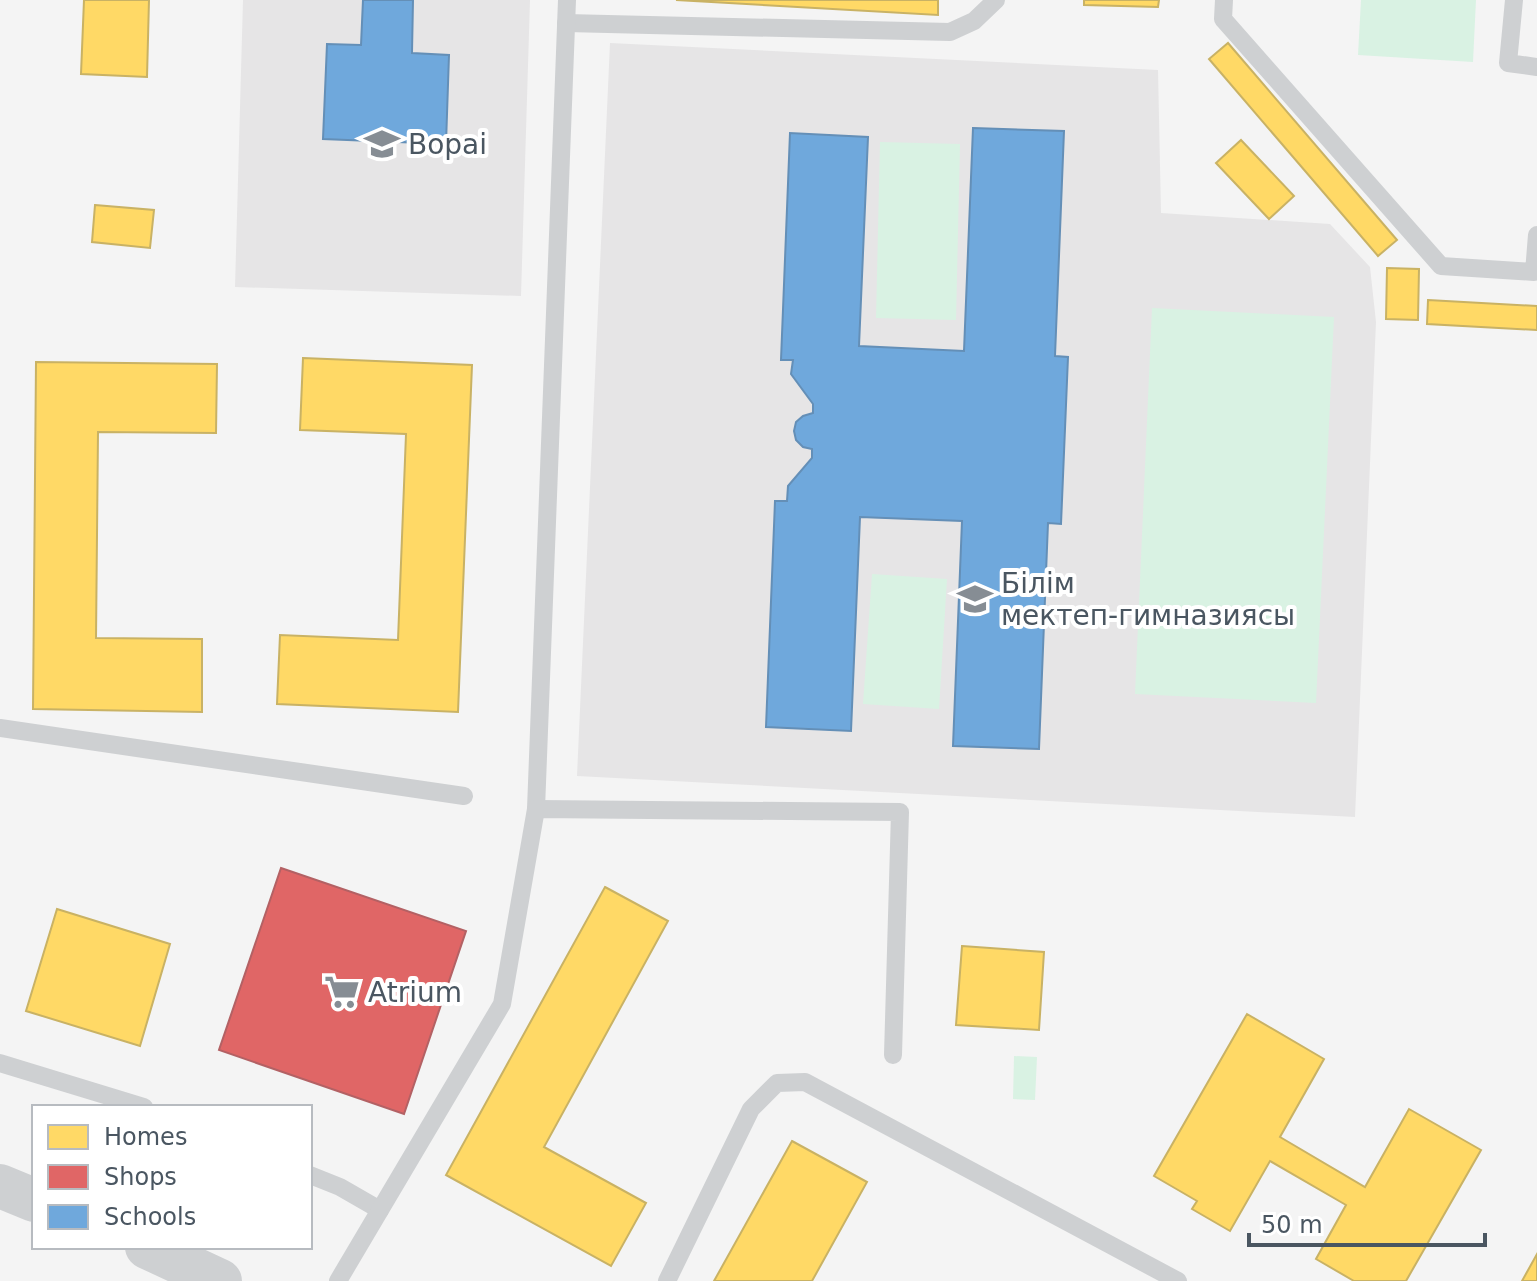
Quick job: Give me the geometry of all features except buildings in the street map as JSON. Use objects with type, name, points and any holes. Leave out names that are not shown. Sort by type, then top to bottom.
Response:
[{"type":"street","points":[[0,1186],[32,1199]]},
{"type":"street","points":[[151,1249],[220,1281]]},
{"type":"lane","points":[[338,1281],[502,1004],[536,809],[567,0]]},
{"type":"lane","points":[[566,23],[950,32],[974,21],[996,0]]},
{"type":"lane","points":[[1224,0],[1223,19],[1441,266],[1534,272],[1537,235]]},
{"type":"lane","points":[[1514,0],[1508,63],[1537,67]]},
{"type":"lane","points":[[0,728],[464,796]]},
{"type":"lane","points":[[536,809],[900,812],[893,1055]]},
{"type":"lane","points":[[0,1063],[137,1105]]},
{"type":"lane","points":[[667,1281],[751,1109],[777,1083],[805,1082],[1178,1281]]},
{"type":"lane","points":[[312,1176],[340,1187],[380,1210]]},
{"type":"shaded area","name":"Bopai","points":[[243,0],[530,0],[521,296],[235,287]]},
{"type":"shaded area","name":"Білім мектеп-гимназиясы","points":[[610,43],[1158,70],[1161,213],[1330,224],[1370,267],[1376,322],[1355,817],[577,776]]},
{"type":"green space","points":[[1361,0],[1476,0],[1473,62],[1358,55]]},
{"type":"green space","points":[[880,142],[960,144],[956,320],[876,318]]},
{"type":"green space","points":[[1152,308],[1334,317],[1316,703],[1135,694]]},
{"type":"green space","points":[[872,574],[947,579],[939,709],[863,704]]},
{"type":"green space","points":[[1014,1056],[1037,1057],[1035,1100],[1013,1099]]},
{"type":"place","name":"Bopai","points":[[382,144]]},
{"type":"place","name":"Білім мектеп-гимназиясы","points":[[975,599]]},
{"type":"place","name":"Atrium","points":[[342,992]]}]
